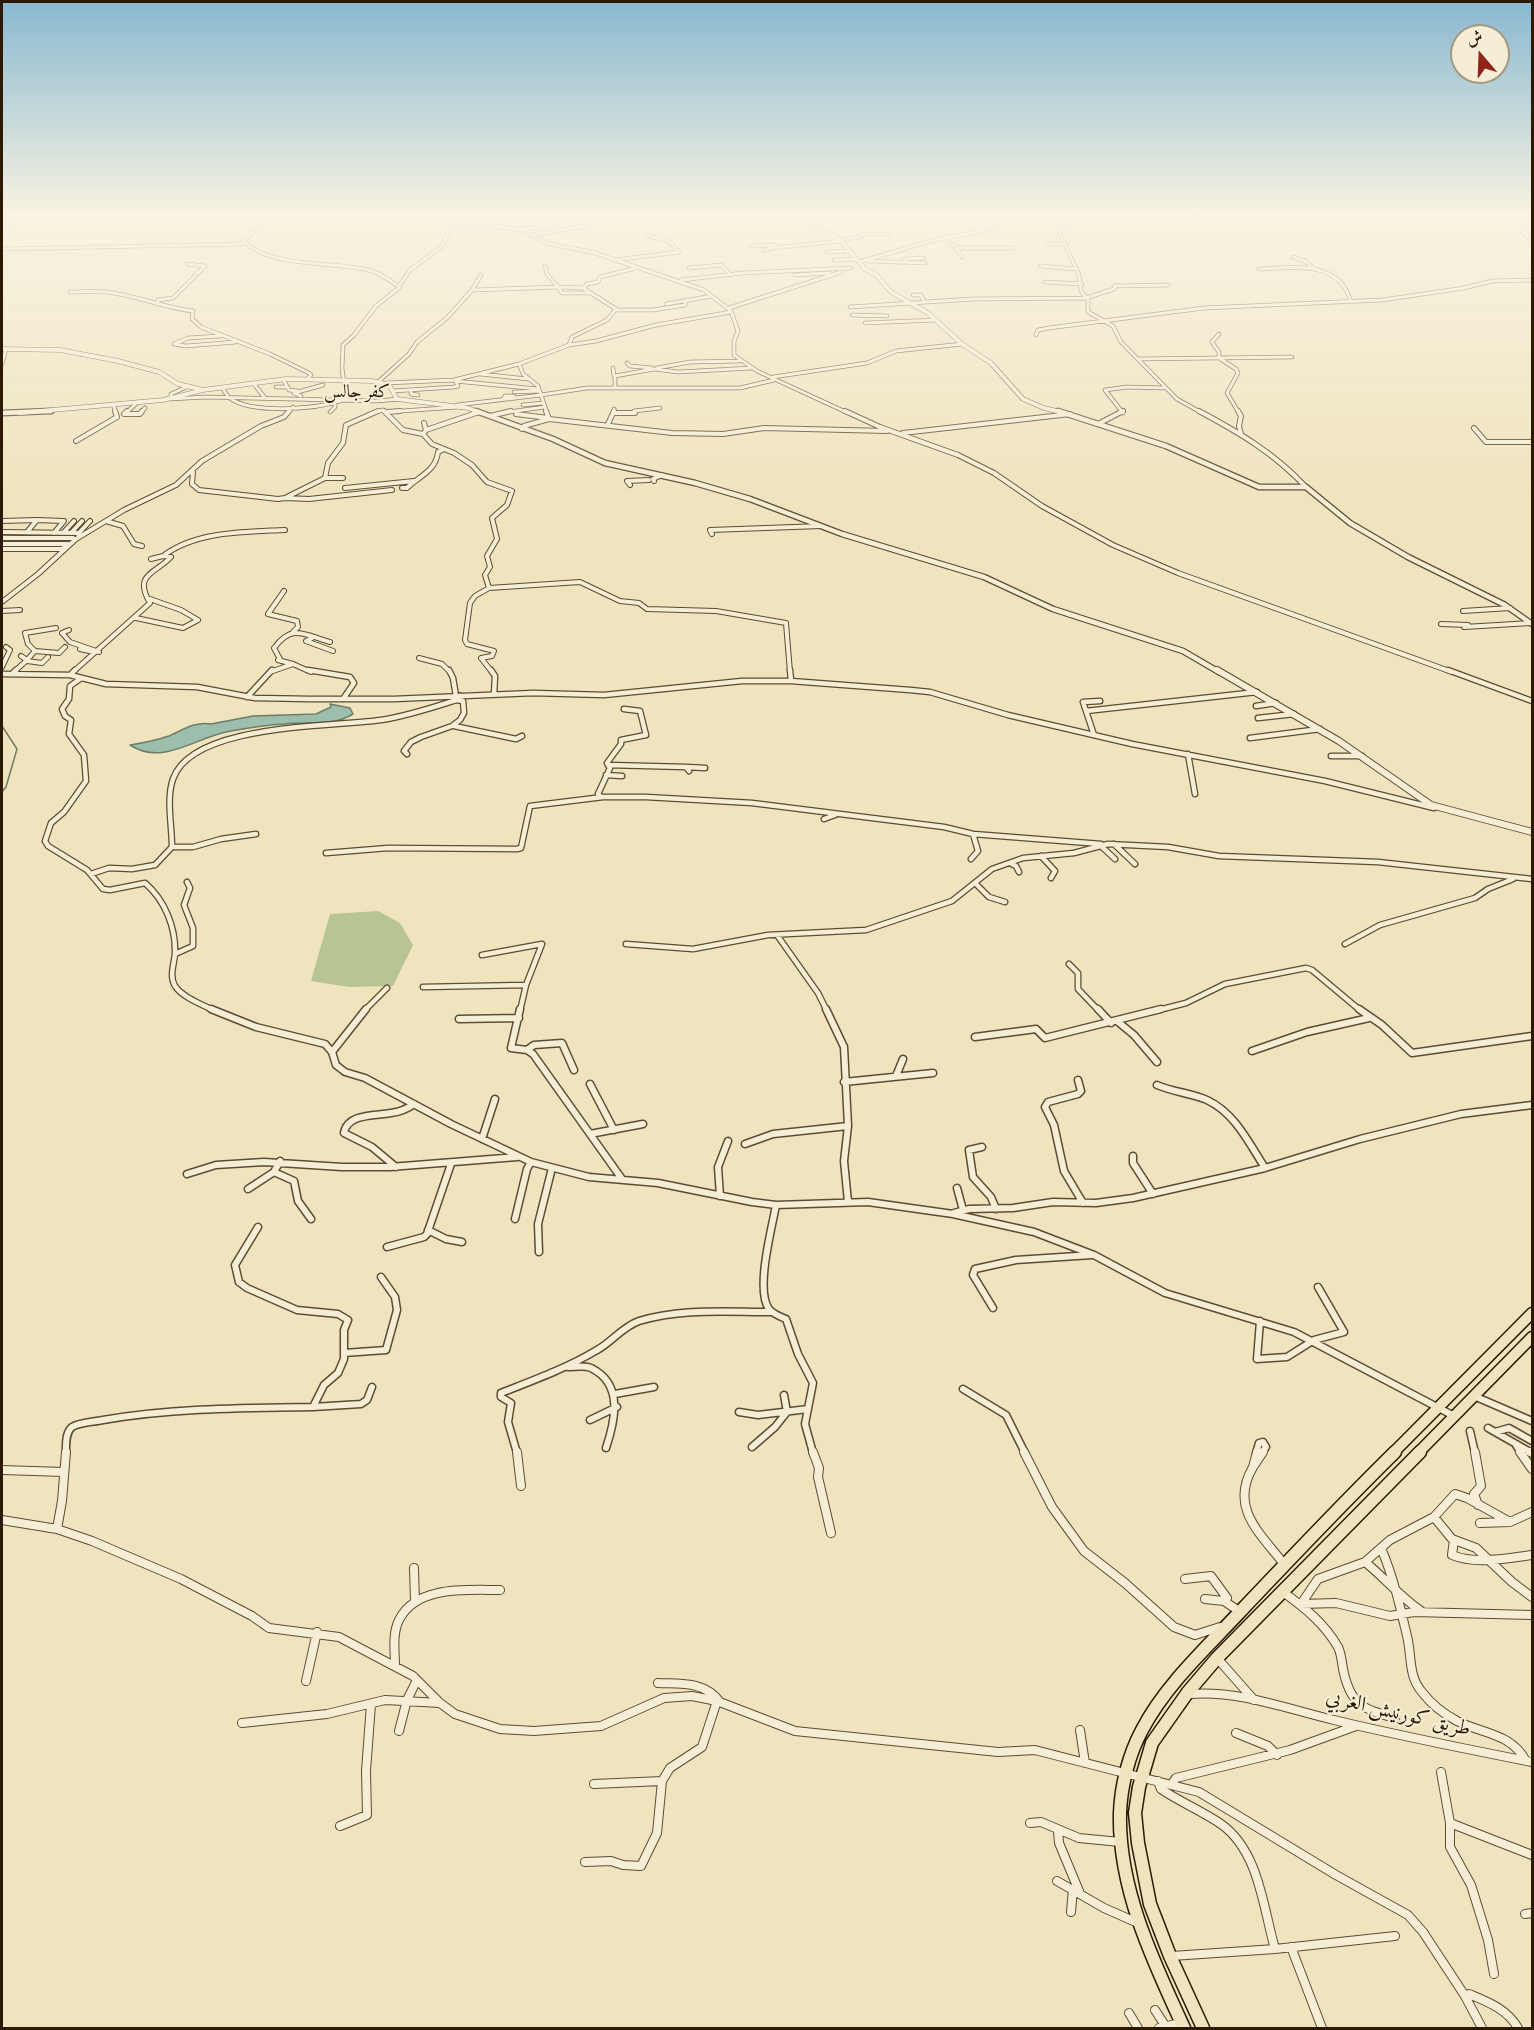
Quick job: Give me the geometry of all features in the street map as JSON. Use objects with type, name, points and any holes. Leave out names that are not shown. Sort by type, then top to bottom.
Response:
[{"type":"main road","points":[[1183,2026],[1140,1923],[1121,1856],[1120,1812],[1125,1774],[1144,1724],[1191,1663],[1284,1564],[1533,1313]]},
{"type":"main road","points":[[1203,2028],[1170,1956],[1150,1904],[1138,1843],[1135,1813],[1142,1776],[1152,1743],[1185,1695],[1217,1658],[1533,1336]]},
{"type":"street","points":[[167,308],[193,310],[192,319],[201,327],[284,360],[311,375],[308,378]]},
{"type":"street","points":[[345,399],[342,368],[343,345],[357,335],[375,308]]},
{"type":"street","points":[[378,382],[409,354],[417,342],[456,308]]},
{"type":"street","points":[[569,345],[572,337],[607,320],[615,310],[668,308]]},
{"type":"street","points":[[727,308],[738,332],[734,341],[734,355],[753,368],[892,430],[958,455],[993,473],[1042,506],[1113,545],[1178,573],[1533,701]]},
{"type":"street","points":[[163,400],[202,391],[283,379],[308,378],[386,383],[447,380],[519,364],[569,345],[596,341],[734,308]]},
{"type":"street","points":[[918,308],[936,320],[962,344],[991,363],[1023,399],[1044,408],[1100,423],[1194,456],[1216,469],[1259,487],[1306,487]]},
{"type":"street","points":[[1087,308],[1088,312],[1113,326],[1121,342],[1164,388],[1182,402],[1241,434],[1293,473],[1306,487],[1350,523],[1397,551],[1510,608],[1532,624]]},
{"type":"street","points":[[1036,336],[1040,330],[1100,320],[1211,308]]},
{"type":"street","points":[[857,314],[886,315],[896,323]]},
{"type":"street","points":[[887,326],[936,320]]},
{"type":"street","points":[[865,323],[902,325]]},
{"type":"street","points":[[1219,334],[1212,342],[1220,352],[1219,358]]},
{"type":"street","points":[[224,335],[188,338],[174,344],[186,346],[238,342]]},
{"type":"street","points":[[514,392],[540,393],[587,388],[740,388],[774,378],[867,363],[896,351],[962,344]]},
{"type":"street","points":[[2,363],[4,349],[70,351],[159,372],[178,384],[202,391],[206,397]]},
{"type":"street","points":[[1138,359],[1292,357]]},
{"type":"street","points":[[1219,358],[1236,369],[1238,373],[1228,388],[1227,395],[1241,416],[1239,426],[1241,434]]},
{"type":"street","points":[[614,376],[690,362],[741,360]]},
{"type":"street","points":[[627,363],[630,366]]},
{"type":"street","points":[[519,364],[540,393],[548,418]]},
{"type":"street","points":[[624,374],[622,373],[626,367],[630,366],[678,372],[753,368]]},
{"type":"street","points":[[613,368],[615,388]]},
{"type":"street","points":[[476,374],[528,379]]},
{"type":"street","points":[[283,379],[285,388]]},
{"type":"street","points":[[447,380],[470,385]]},
{"type":"street","points":[[456,381],[458,386]]},
{"type":"street","points":[[386,383],[398,399],[402,399]]},
{"type":"street","points":[[254,384],[265,398]]},
{"type":"street","points":[[300,398],[301,395],[294,393],[323,385]]},
{"type":"street","points":[[393,392],[417,385]]},
{"type":"street","points":[[411,391],[422,387],[470,385],[540,393]]},
{"type":"street","points":[[171,397],[175,391],[189,386]]},
{"type":"street","points":[[276,387],[300,391]]},
{"type":"street","points":[[1100,423],[1124,412],[1104,390],[1127,387],[1164,388]]},
{"type":"street","points":[[222,388],[231,399],[267,408],[293,408],[335,403],[345,399]]},
{"type":"street","points":[[404,388],[411,391],[411,394],[418,395]]},
{"type":"street","points":[[325,478],[328,463],[343,443],[346,425],[373,412],[460,406],[520,399],[540,393]]},
{"type":"street","points":[[2,413],[206,397],[402,399],[460,406],[553,439],[604,462],[750,499],[842,534],[984,577],[1053,609],[1183,651],[1320,729],[1431,805],[1447,811]]},
{"type":"street","points":[[307,406],[311,398]]},
{"type":"street","points":[[381,400],[390,418],[403,430],[423,434],[432,444],[472,465],[487,482],[508,489],[513,494],[507,505],[492,518],[497,539],[487,556],[490,567],[485,575],[489,588]]},
{"type":"street","points":[[138,402],[124,414],[140,414],[145,408]]},
{"type":"street","points":[[330,412],[335,407],[335,403]]},
{"type":"street","points":[[76,441],[117,417],[113,404]]},
{"type":"street","points":[[523,405],[544,405]]},
{"type":"street","points":[[490,416],[544,405]]},
{"type":"street","points":[[2,602],[38,574],[76,538],[155,494],[176,486],[202,461],[261,426],[284,417],[293,408]]},
{"type":"street","points":[[608,424],[614,411],[660,408]]},
{"type":"street","points":[[634,411],[640,413]]},
{"type":"street","points":[[423,434],[426,430],[478,412]]},
{"type":"street","points":[[516,414],[670,432],[723,434],[764,428],[892,430]]},
{"type":"street","points":[[902,434],[1071,414]]},
{"type":"street","points":[[522,429],[524,426],[547,421],[548,418]]},
{"type":"street","points":[[424,423],[426,430]]},
{"type":"street","points":[[1474,428],[1486,442],[1533,442]]},
{"type":"street","points":[[402,488],[407,488],[430,470],[438,458],[438,452],[444,449]]},
{"type":"street","points":[[193,471],[192,484],[199,490],[238,496],[305,499],[392,490]]},
{"type":"street","points":[[630,484],[627,481],[649,481],[662,476]]},
{"type":"street","points":[[285,498],[325,478],[343,478]]},
{"type":"street","points":[[345,488],[414,481]]},
{"type":"street","points":[[17,519],[4,532],[3,538],[73,538]]},
{"type":"street","points":[[2,521],[17,519],[64,521],[46,538]]},
{"type":"street","points":[[14,538],[27,520]]},
{"type":"street","points":[[22,538],[37,520]]},
{"type":"street","points":[[106,520],[123,526],[134,544],[142,546]]},
{"type":"street","points":[[57,538],[74,521]]},
{"type":"street","points":[[65,538],[82,521]]},
{"type":"street","points":[[2,549],[62,549],[90,521]]},
{"type":"street","points":[[712,534],[710,530],[823,526]]},
{"type":"street","points":[[151,559],[202,538],[285,530]]},
{"type":"street","points":[[4,532],[79,533]]},
{"type":"street","points":[[31,538],[35,532]]},
{"type":"street","points":[[38,538],[43,532]]},
{"type":"street","points":[[2,544],[68,544]]},
{"type":"street","points":[[136,618],[183,628],[198,620],[181,610],[150,599],[144,593],[143,575],[169,561],[171,557],[163,555]]},
{"type":"street","points":[[494,694],[495,676],[481,658],[492,656],[494,651],[467,644],[465,640],[470,603],[475,596],[489,588],[584,582],[616,599],[639,603],[647,609],[716,611],[787,624],[791,681]]},
{"type":"street","points":[[281,661],[274,648],[283,636],[298,627],[297,621],[268,614],[284,591]]},
{"type":"street","points":[[70,675],[136,618],[150,603],[150,599]]},
{"type":"street","points":[[1463,611],[1510,608]]},
{"type":"street","points":[[2,611],[20,610]]},
{"type":"street","points":[[1441,624],[1448,626],[1474,624],[1483,627],[1488,634]]},
{"type":"street","points":[[1464,627],[1532,624]]},
{"type":"street","points":[[56,628],[25,633],[28,644],[35,651],[58,653],[65,647]]},
{"type":"street","points":[[69,630],[62,633],[70,642],[99,652]]},
{"type":"street","points":[[293,632],[330,642]]},
{"type":"street","points":[[312,638],[306,640],[333,651]]},
{"type":"street","points":[[2,667],[10,650],[6,647]]},
{"type":"street","points":[[80,649],[99,652]]},
{"type":"street","points":[[12,674],[35,651]]},
{"type":"street","points":[[21,656],[27,660],[42,663],[48,657]]},
{"type":"street","points":[[407,754],[404,751],[414,738],[454,726],[459,722],[465,708],[463,701],[458,697],[449,669],[443,662],[419,658]]},
{"type":"street","points":[[275,660],[293,664],[311,672],[350,677],[354,683],[343,699]]},
{"type":"street","points":[[247,697],[271,673],[270,671],[293,664]]},
{"type":"street","points":[[2,674],[70,675],[106,684],[197,687],[247,697],[343,699],[551,693],[604,695],[708,684],[791,681],[930,692],[1008,715],[1094,735],[1325,781],[1533,832]]},
{"type":"street","points":[[80,679],[70,686],[69,699],[62,709],[65,716],[71,720],[69,734],[83,752],[85,759],[83,774],[86,781],[64,812],[51,823],[45,841],[48,846],[92,874],[101,882],[104,889],[110,890],[145,883],[154,888],[175,939],[171,973],[177,988],[207,1008],[242,1023],[325,1044],[332,1052],[336,1065],[345,1072],[365,1078],[531,1162],[589,1177],[658,1183],[720,1196],[776,1204],[848,1202],[900,1205],[1034,1232],[1094,1255],[1165,1293],[1260,1321],[1312,1341],[1454,1416]]},
{"type":"street","points":[[1086,711],[1257,692]]},
{"type":"street","points":[[92,874],[109,868],[155,865],[172,847],[171,801],[174,777],[186,760],[203,750],[253,733],[287,727],[381,720],[458,697]]},
{"type":"street","points":[[1135,698],[1137,706]]},
{"type":"street","points":[[1094,735],[1083,702],[1100,701]]},
{"type":"street","points":[[1256,706],[1276,703]]},
{"type":"street","points":[[601,797],[598,794],[602,790],[610,768],[607,763],[621,744],[621,740],[646,735],[640,711],[624,709]]},
{"type":"street","points":[[1258,718],[1294,714]]},
{"type":"street","points":[[454,726],[520,740],[522,736]]},
{"type":"street","points":[[1250,738],[1320,729]]},
{"type":"street","points":[[1188,754],[1195,794]]},
{"type":"street","points":[[1331,756],[1362,756]]},
{"type":"street","points":[[608,765],[705,768]]},
{"type":"street","points":[[606,775],[622,776]]},
{"type":"street","points":[[326,853],[388,848],[517,849],[521,848],[530,806],[601,797],[752,803],[944,827],[973,834],[1168,847],[1219,856],[1378,862],[1533,879]]},
{"type":"street","points":[[824,819],[837,814]]},
{"type":"street","points":[[172,847],[205,846],[218,840],[256,834]]},
{"type":"street","points":[[971,859],[978,851],[973,834]]},
{"type":"street","points":[[626,944],[693,949],[777,935],[866,930],[942,905],[976,884],[992,869],[1023,858],[1074,853],[1111,844]]},
{"type":"street","points":[[1111,844],[1135,864]]},
{"type":"street","points":[[1101,846],[1115,859]]},
{"type":"street","points":[[1041,856],[1056,871],[1051,878]]},
{"type":"street","points":[[1010,863],[1016,866],[1019,872]]},
{"type":"street","points":[[1345,944],[1372,928],[1475,898],[1488,889],[1515,878]]},
{"type":"street","points":[[175,954],[193,946],[193,928],[184,905],[190,888],[187,882]]},
{"type":"street","points":[[976,884],[989,897],[1005,902]]},
{"type":"street","points":[[777,935],[818,993],[844,1047],[848,1126],[844,1161],[848,1202]]},
{"type":"street","points":[[482,955],[542,944],[526,985],[511,1048],[527,1050],[536,1055],[542,1068],[622,1179]]},
{"type":"street","points":[[1069,964],[1078,973],[1078,989],[1114,1022],[1134,1035],[1157,1062]]},
{"type":"street","points":[[975,1037],[1036,1029],[1045,1038],[1186,1003],[1225,984],[1306,968],[1312,970],[1369,1018],[1382,1025],[1412,1053],[1533,1036]]},
{"type":"street","points":[[423,987],[526,985]]},
{"type":"street","points":[[332,1052],[358,1017],[387,988]]},
{"type":"street","points":[[459,1019],[519,1018]]},
{"type":"street","points":[[1252,1051],[1307,1032],[1369,1018]]},
{"type":"street","points":[[527,1050],[534,1045],[561,1043],[574,1070]]},
{"type":"street","points":[[894,1077],[899,1073],[903,1059]]},
{"type":"street","points":[[844,1082],[933,1073]]},
{"type":"street","points":[[1078,1080],[1081,1091],[1078,1094],[1048,1102],[1045,1107],[1054,1125],[1064,1171],[1083,1203]]},
{"type":"street","points":[[590,1084],[614,1130]]},
{"type":"street","points":[[1156,1085],[1197,1096],[1214,1103],[1229,1114],[1265,1168]]},
{"type":"street","points":[[482,1139],[495,1099]]},
{"type":"street","points":[[396,1167],[372,1146],[345,1133],[344,1129],[351,1121],[396,1113],[414,1104]]},
{"type":"street","points":[[953,1214],[963,1210],[996,1209],[1053,1202],[1083,1203],[1133,1198],[1265,1168],[1360,1139],[1461,1114],[1533,1105]]},
{"type":"street","points":[[590,1134],[643,1124]]},
{"type":"street","points":[[745,1144],[773,1134],[848,1126]]},
{"type":"street","points":[[720,1196],[718,1167],[728,1141]]},
{"type":"street","points":[[981,1148],[969,1150],[973,1177],[991,1197],[996,1209]]},
{"type":"street","points":[[1133,1156],[1133,1163],[1153,1194]]},
{"type":"street","points":[[188,1174],[216,1166],[280,1161],[342,1167],[396,1167],[519,1157]]},
{"type":"street","points":[[248,1189],[274,1173],[280,1161]]},
{"type":"street","points":[[515,1219],[527,1169],[531,1162]]},
{"type":"street","points":[[387,1247],[424,1237],[451,1164]]},
{"type":"street","points":[[538,1252],[540,1235],[538,1224],[552,1168]]},
{"type":"street","points":[[274,1173],[294,1181],[298,1201],[310,1219]]},
{"type":"street","points":[[957,1188],[963,1210]]},
{"type":"street","points":[[771,1312],[767,1306],[764,1275],[776,1204]]},
{"type":"street","points":[[258,1227],[235,1264],[239,1281],[247,1288],[297,1310],[338,1314],[348,1320],[344,1330],[344,1353],[338,1373],[324,1384],[313,1407]]},
{"type":"street","points":[[428,1230],[446,1239],[462,1242]]},
{"type":"street","points":[[993,1308],[981,1292],[973,1275],[975,1269],[983,1265],[1094,1255]]},
{"type":"street","points":[[344,1353],[386,1350],[397,1310],[395,1297],[381,1277]]},
{"type":"street","points":[[1260,1321],[1257,1327],[1257,1359],[1275,1361],[1287,1358],[1301,1351],[1312,1341],[1344,1332],[1318,1287]]},
{"type":"street","points":[[521,1486],[517,1449],[508,1422],[511,1403],[500,1395],[506,1390],[568,1367],[601,1348],[636,1322],[686,1312],[771,1312],[786,1319],[798,1354],[813,1383],[806,1433],[819,1468],[831,1533]]},
{"type":"street","points":[[568,1367],[590,1366],[615,1394],[618,1407],[606,1448]]},
{"type":"street","points":[[57,1529],[62,1501],[67,1435],[71,1428],[80,1424],[126,1416],[216,1408],[361,1404],[367,1400],[372,1387]]},
{"type":"street","points":[[615,1394],[654,1387]]},
{"type":"street","points":[[963,1389],[1006,1415],[1052,1507],[1084,1551],[1125,1582],[1174,1626],[1195,1635],[1230,1623]]},
{"type":"street","points":[[752,1447],[775,1427],[787,1412],[784,1395]]},
{"type":"street","points":[[1474,1396],[1533,1421]]},
{"type":"street","points":[[590,1419],[618,1407]]},
{"type":"street","points":[[740,1412],[758,1416],[808,1409]]},
{"type":"street","points":[[1491,1430],[1507,1427],[1533,1441]]},
{"type":"street","points":[[1491,1430],[1533,1453]]},
{"type":"street","points":[[1470,1431],[1480,1472],[1481,1486],[1474,1494],[1479,1506]]},
{"type":"street","points":[[1516,1445],[1533,1469]]},
{"type":"street","points":[[1253,1467],[1244,1481],[1243,1496],[1246,1512],[1284,1564]]},
{"type":"street","points":[[2,1470],[64,1472]]},
{"type":"street","points":[[1301,1604],[1318,1579],[1365,1562],[1395,1537],[1434,1517],[1455,1494],[1464,1495],[1479,1506],[1510,1522]]},
{"type":"street","points":[[1480,1523],[1510,1522],[1533,1512]]},
{"type":"street","points":[[1434,1517],[1454,1540],[1470,1545],[1490,1559],[1512,1582],[1533,1597]]},
{"type":"street","points":[[2,1520],[57,1529],[181,1579],[252,1616],[269,1628],[317,1632],[339,1637],[417,1680],[454,1714],[500,1729],[534,1731],[601,1725],[622,1718],[664,1698],[692,1696],[719,1701],[795,1731],[998,1752],[1035,1750],[1199,1792],[1336,1875],[1408,1915],[1423,1932],[1465,1996],[1482,2028]]},
{"type":"street","points":[[1454,1540],[1452,1553],[1456,1558],[1490,1559],[1533,1555]]},
{"type":"street","points":[[1381,1548],[1394,1586],[1407,1639],[1411,1675],[1421,1691],[1436,1706],[1457,1720],[1510,1740],[1522,1751],[1529,1762]]},
{"type":"street","points":[[1365,1562],[1394,1586],[1405,1600],[1422,1612]]},
{"type":"street","points":[[414,1568],[416,1602]]},
{"type":"street","points":[[1185,1578],[1211,1576],[1227,1598],[1224,1600]]},
{"type":"street","points":[[395,1666],[399,1620],[416,1602],[431,1595],[500,1590]]},
{"type":"street","points":[[1283,1592],[1318,1619],[1339,1649],[1347,1688],[1352,1698],[1370,1711],[1395,1718]]},
{"type":"street","points":[[1205,1599],[1224,1600],[1240,1612]]},
{"type":"street","points":[[1301,1604],[1336,1603],[1383,1615],[1422,1612],[1523,1612],[1533,1615]]},
{"type":"street","points":[[306,1680],[317,1632]]},
{"type":"street","points":[[1217,1658],[1255,1701]]},
{"type":"street","points":[[399,1731],[407,1700],[417,1680]]},
{"type":"street","points":[[585,1862],[612,1861],[623,1865],[641,1866],[657,1833],[662,1780],[670,1768],[702,1747],[719,1701],[717,1695],[695,1684],[658,1683]]},
{"type":"street","name":"طريق كورنيش الغربي","points":[[1185,1695],[1199,1692],[1255,1701],[1529,1762]]},
{"type":"street","points":[[242,1723],[327,1714],[385,1700],[440,1703]]},
{"type":"street","points":[[340,1826],[368,1815],[366,1771],[371,1704]]},
{"type":"street","points":[[1172,1785],[1176,1778],[1277,1755],[1316,1743],[1357,1725]]},
{"type":"street","points":[[1080,1730],[1085,1763]]},
{"type":"street","points":[[1236,1733],[1268,1746],[1277,1755]]},
{"type":"street","points":[[1442,1772],[1450,1823],[1450,1846],[1471,1885],[1488,1940],[1494,1974]]},
{"type":"street","points":[[594,1784],[662,1780]]},
{"type":"street","points":[[1158,1781],[1161,1789],[1220,1822],[1243,1845],[1250,1859],[1275,1949]]},
{"type":"street","points":[[1030,1823],[1041,1822],[1079,1838],[1120,1842]]},
{"type":"street","points":[[1450,1823],[1533,1855]]},
{"type":"street","points":[[1058,1831],[1059,1843],[1076,1890],[1071,1912]]},
{"type":"street","points":[[1057,1881],[1104,1908],[1140,1923]]},
{"type":"street","points":[[1170,1956],[1275,1949],[1395,1936]]},
{"type":"street","points":[[1291,1947],[1322,2028]]},
{"type":"street","points":[[1465,1996],[1469,1994],[1482,1999],[1501,2010],[1515,2022],[1518,2028]]},
{"type":"street","points":[[1155,2010],[1162,2028],[1183,2026]]},
{"type":"street","points":[[1130,2013],[1132,2021],[1138,2028]]},
{"type":"shaded area","points":[[330,704],[350,708],[353,714],[337,721],[278,724],[231,731],[168,752],[143,751],[130,745],[169,736],[205,723],[211,724],[253,716],[316,714],[331,707]]},
{"type":"shaded area","points":[[378,911],[400,923],[413,945],[393,986],[349,987],[311,981],[330,914]]},
{"type":"waterway","points":[[2,726],[17,749],[6,787],[2,792]]},
{"type":"district","name":"كفر جالس","points":[[357,394]]}]
